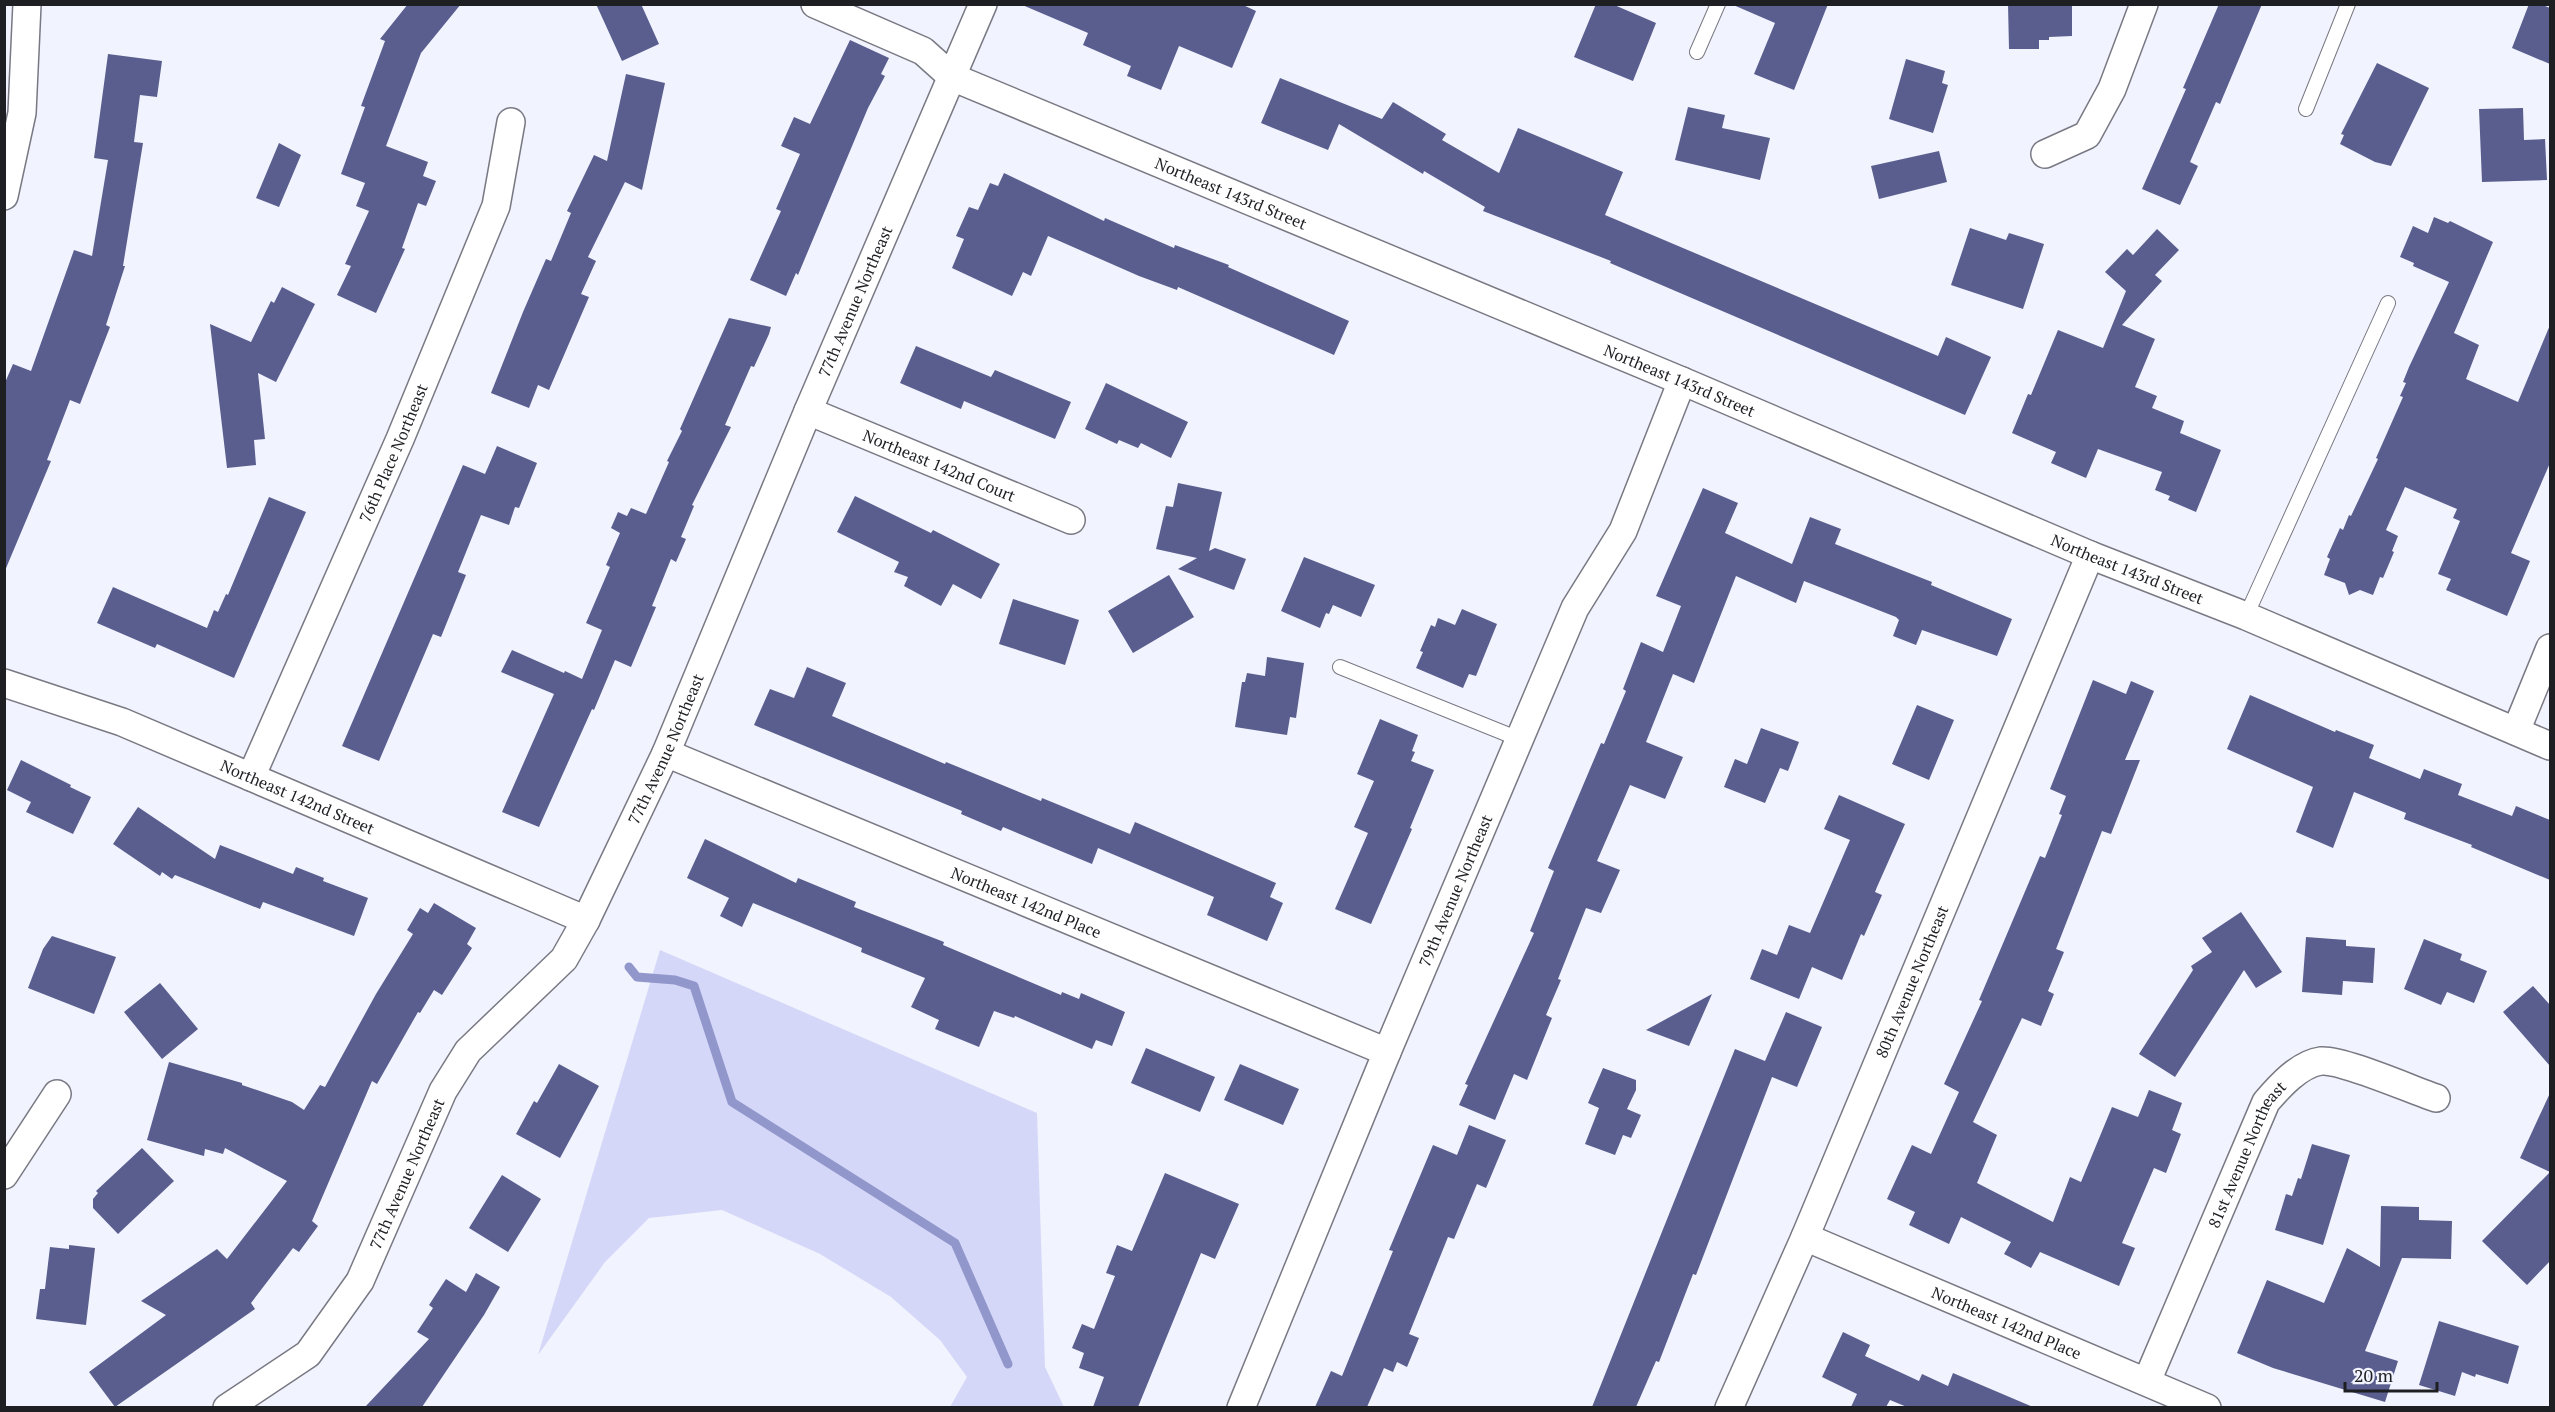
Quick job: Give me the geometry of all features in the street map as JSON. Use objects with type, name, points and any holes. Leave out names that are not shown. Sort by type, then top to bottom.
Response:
[{"type":"street","points":[[4,196],[22,113],[27,4]]},
{"type":"street","name":"Northeast 143rd Street","points":[[815,4],[923,51],[952,77],[1682,381],[2090,555],[2246,616],[2550,746]]},
{"type":"street","name":"77th Avenue Northeast","points":[[227,1407],[308,1354],[360,1281],[443,1091],[468,1051],[564,959],[586,920],[666,753],[808,411],[983,4]]},
{"type":"street","points":[[2045,154],[2087,135],[2112,89],[2144,4]]},
{"type":"street","name":"76th Place Northeast","points":[[251,777],[400,439],[496,206],[511,122]]},
{"type":"street","name":"79th Avenue Northeast","points":[[1241,1407],[1387,1052],[1575,608],[1623,531],[1682,381]]},
{"type":"street","name":"Northeast 142nd Court","points":[[808,411],[1071,520]]},
{"type":"street","name":"80th Avenue Northeast","points":[[1729,1407],[1805,1237],[2090,555]]},
{"type":"street","points":[[2517,732],[2550,648]]},
{"type":"street","name":"Northeast 142nd Street","points":[[4,683],[122,722],[586,920]]},
{"type":"street","name":"Northeast 142nd Place","points":[[666,753],[1387,1052]]},
{"type":"street","name":"81st Avenue Northeast","points":[[2147,1381],[2266,1102],[2290,1075],[2320,1061],[2346,1066],[2436,1098]]},
{"type":"street","points":[[4,1175],[57,1094]]},
{"type":"street","name":"Northeast 142nd Place","points":[[1805,1237],[2207,1407]]},
{"type":"lane","points":[[1697,52],[1718,4]]},
{"type":"lane","points":[[2306,109],[2348,4]]},
{"type":"lane","points":[[2246,616],[2388,303]]},
{"type":"lane","points":[[1340,667],[1519,739]]},
{"type":"shaded area","points":[[660,950],[1037,1113],[1045,1367],[1064,1407],[950,1407],[967,1377],[940,1340],[891,1297],[820,1254],[722,1210],[649,1218],[605,1262],[538,1355]]},
{"type":"building","points":[[408,4],[461,4],[421,53],[386,146],[428,162],[423,176],[436,181],[426,206],[418,203],[402,248],[405,249],[376,313],[337,295],[351,266],[345,264],[369,211],[356,206],[365,183],[341,174],[365,107],[361,106],[385,41],[380,39]]},
{"type":"building","points":[[596,4],[641,4],[659,44],[622,61]]},
{"type":"building","points":[[1020,4],[1241,4],[1256,11],[1232,68],[1179,46],[1161,90],[1127,76],[1131,66],[1083,45],[1088,33]]},
{"type":"building","points":[[1596,4],[1612,4],[1656,23],[1633,81],[1574,57]]},
{"type":"building","points":[[1731,4],[1828,4],[1794,90],[1754,74],[1775,23]]},
{"type":"building","points":[[2008,4],[2072,4],[2072,36],[2039,40],[2039,49],[2009,49]]},
{"type":"building","points":[[2219,4],[2262,4],[2220,104],[2216,102],[2190,162],[2198,166],[2180,205],[2142,189],[2186,89],[2183,88]]},
{"type":"building","points":[[2529,4],[2540,4],[2550,8],[2550,64],[2512,48]]},
{"type":"building","points":[[850,40],[889,58],[881,74],[885,76],[868,108],[798,275],[796,273],[786,296],[750,280],[781,211],[776,209],[800,154],[781,146],[794,117],[810,124]]},
{"type":"building","points":[[108,54],[162,61],[157,97],[140,95],[134,142],[143,143],[123,266],[125,266],[106,325],[110,327],[80,404],[70,400],[47,460],[51,461],[4,573],[4,385],[13,364],[31,371],[74,250],[92,256],[108,160],[94,158]]},
{"type":"building","points":[[1906,59],[1945,71],[1942,83],[1948,85],[1933,133],[1889,119]]},
{"type":"building","points":[[2377,63],[2429,88],[2391,166],[2375,162],[2340,144],[2344,135],[2341,134]]},
{"type":"building","points":[[626,74],[665,83],[642,190],[625,182],[588,257],[596,261],[581,294],[589,297],[549,390],[538,385],[529,408],[491,393],[523,312],[546,259],[551,261],[571,213],[567,211],[594,155],[607,161]]},
{"type":"building","points":[[1280,78],[1382,119],[1393,102],[1446,134],[1442,140],[1499,173],[1518,128],[1623,172],[1605,215],[1938,356],[1946,337],[1991,357],[1965,415],[1610,263],[1611,261],[1483,211],[1485,207],[1424,171],[1423,174],[1339,124],[1328,150],[1261,123]]},
{"type":"building","points":[[1688,107],[1725,115],[1722,128],[1770,138],[1760,180],[1675,160]]},
{"type":"building","points":[[2523,108],[2524,140],[2545,139],[2547,180],[2482,182],[2479,109]]},
{"type":"building","points":[[279,143],[301,155],[279,207],[256,198]]},
{"type":"building","points":[[1939,151],[1947,182],[1879,199],[1871,166]]},
{"type":"building","points":[[1004,173],[1104,221],[1105,218],[1174,248],[1175,245],[1229,265],[1228,267],[1349,321],[1334,355],[1178,287],[1177,290],[1139,276],[1048,236],[1031,276],[1023,272],[1012,296],[952,268],[964,239],[956,236],[969,207],[978,210],[990,183],[998,186]]},
{"type":"building","points":[[2434,217],[2448,223],[2450,221],[2493,242],[2454,333],[2479,345],[2466,379],[2518,402],[2550,325],[2550,463],[2511,553],[2530,561],[2507,616],[2446,590],[2451,579],[2438,574],[2460,521],[2453,518],[2457,509],[2405,487],[2386,530],[2398,536],[2392,551],[2394,552],[2373,595],[2360,590],[2349,595],[2345,583],[2324,575],[2330,559],[2327,557],[2340,528],[2343,530],[2349,515],[2351,516],[2378,459],[2376,458],[2403,397],[2400,396],[2406,383],[2403,382],[2409,367],[2449,282],[2413,266],[2414,263],[2400,257],[2413,226],[2428,233]]},
{"type":"building","points":[[1970,228],[2006,240],[2009,233],[2044,244],[2023,309],[1951,285]]},
{"type":"building","points":[[2157,229],[2179,250],[2155,275],[2162,281],[2122,325],[2155,339],[2135,387],[2157,396],[2152,408],[2184,421],[2180,433],[2221,450],[2196,512],[2168,500],[2170,496],[2155,490],[2162,472],[2098,449],[2086,478],[2051,463],[2056,452],[2012,433],[2028,394],[2031,395],[2058,330],[2103,348],[2126,291],[2105,272],[2127,249],[2133,255]]},
{"type":"building","points":[[282,287],[315,304],[276,382],[258,373],[265,439],[254,440],[256,465],[227,468],[210,324],[251,342],[271,301],[274,303]]},
{"type":"building","points":[[729,318],[771,327],[725,425],[731,427],[692,505],[694,506],[681,537],[686,539],[676,562],[671,559],[652,606],[656,607],[631,667],[615,660],[539,827],[502,812],[554,694],[501,672],[512,650],[582,679],[602,630],[586,623],[610,567],[606,565],[620,533],[611,528],[618,512],[627,516],[631,508],[646,514],[669,462],[667,461],[682,431],[680,429]]},
{"type":"building","points":[[916,346],[991,377],[995,370],[1071,402],[1055,439],[964,401],[961,409],[900,383]]},
{"type":"building","points":[[1106,383],[1188,422],[1171,458],[1141,443],[1138,448],[1119,440],[1117,444],[1085,429]]},
{"type":"building","points":[[497,446],[537,463],[519,508],[515,507],[509,525],[481,515],[458,572],[466,575],[441,637],[433,634],[379,761],[342,746],[463,465],[485,474]]},
{"type":"building","points":[[1178,483],[1222,492],[1209,551],[1215,548],[1246,559],[1234,590],[1178,569],[1197,558],[1156,549],[1166,506],[1173,507]]},
{"type":"building","points":[[1703,488],[1738,503],[1725,533],[1792,564],[1810,517],[1841,529],[1835,544],[1932,582],[1931,585],[2012,619],[1997,656],[1922,630],[1916,645],[1893,636],[1899,620],[1896,617],[1804,581],[1796,603],[1736,576],[1694,683],[1673,674],[1646,742],[1683,757],[1665,799],[1630,785],[1597,861],[1620,870],[1601,913],[1586,908],[1546,1015],[1552,1018],[1527,1080],[1514,1074],[1495,1120],[1459,1105],[1468,1085],[1465,1084],[1534,933],[1530,931],[1554,871],[1548,868],[1601,743],[1604,744],[1626,691],[1623,689],[1641,642],[1663,652],[1681,606],[1656,596]]},
{"type":"building","points":[[855,496],[931,533],[933,530],[1000,564],[981,599],[953,584],[941,606],[904,586],[908,577],[894,572],[899,562],[837,532]]},
{"type":"building","points":[[269,497],[306,512],[234,678],[157,644],[155,648],[97,623],[113,587],[207,628],[214,610],[218,612],[226,594],[228,595]]},
{"type":"building","points":[[1304,557],[1375,585],[1361,617],[1333,605],[1329,614],[1326,613],[1320,628],[1281,611]]},
{"type":"building","points":[[1169,575],[1194,617],[1133,653],[1108,611]]},
{"type":"building","points":[[1013,599],[1079,620],[1065,665],[999,644]]},
{"type":"building","points":[[1462,609],[1497,624],[1476,676],[1469,674],[1463,688],[1416,668],[1423,652],[1420,651],[1431,625],[1435,627],[1438,618],[1455,625]]},
{"type":"building","points":[[1267,657],[1304,663],[1296,718],[1290,717],[1287,735],[1235,727],[1242,682],[1245,682],[1247,673],[1265,676]]},
{"type":"building","points":[[807,667],[846,683],[832,716],[945,764],[946,762],[1041,801],[1042,798],[1130,834],[1135,822],[1276,883],[1270,897],[1283,903],[1267,941],[1207,915],[1214,897],[1098,848],[1092,864],[1003,827],[1001,831],[961,814],[962,811],[754,725],[770,689],[794,698]]},
{"type":"building","points":[[2093,680],[2126,694],[2131,681],[2154,691],[2125,760],[2140,760],[2111,834],[2102,831],[2056,949],[2064,952],[2048,991],[2054,994],[2041,1026],[2022,1018],[1973,1122],[1997,1135],[1977,1183],[2053,1222],[2070,1177],[2081,1182],[2112,1107],[2138,1117],[2149,1090],[2182,1103],[2172,1130],[2181,1134],[2166,1173],[2154,1168],[2122,1243],[2135,1248],[2119,1286],[2040,1252],[2031,1268],[2004,1254],[2011,1242],[1961,1217],[1949,1244],[1909,1225],[1915,1212],[1887,1199],[1912,1145],[1931,1154],[1959,1092],[1944,1084],[1982,1001],[1979,1000],[2040,856],[2045,858],[2062,815],[2059,814],[2066,796],[2050,789]]},
{"type":"building","points":[[2250,695],[2335,732],[2336,730],[2374,745],[2369,758],[2420,779],[2424,769],[2462,784],[2458,795],[2512,816],[2516,806],[2550,820],[2550,880],[2471,847],[2472,845],[2404,819],[2406,813],[2354,792],[2333,848],[2296,832],[2313,787],[2227,749]]},
{"type":"building","points":[[1917,705],[1954,720],[1929,780],[1892,764]]},
{"type":"building","points":[[1380,719],[1418,735],[1411,761],[1434,770],[1410,828],[1412,829],[1371,924],[1335,909],[1368,833],[1354,827],[1374,781],[1357,774]]},
{"type":"building","points":[[1761,728],[1799,742],[1788,771],[1780,768],[1765,803],[1724,787],[1735,759],[1747,764]]},
{"type":"building","points":[[21,760],[91,797],[73,834],[26,812],[31,802],[7,790]]},
{"type":"building","points":[[1839,795],[1905,824],[1875,892],[1882,895],[1864,936],[1861,934],[1842,980],[1812,967],[1799,999],[1750,979],[1762,949],[1777,955],[1789,925],[1810,933],[1850,840],[1824,829]]},
{"type":"building","points":[[138,807],[215,859],[220,845],[293,874],[296,867],[324,878],[323,881],[368,898],[354,936],[263,902],[260,909],[175,875],[172,879],[162,872],[160,876],[113,844]]},
{"type":"building","points":[[705,839],[796,883],[798,878],[856,902],[854,907],[944,942],[943,945],[1061,995],[1062,992],[1079,999],[1081,993],[1125,1012],[1112,1046],[1096,1040],[1092,1049],[1015,1016],[1014,1018],[994,1011],[979,1047],[935,1029],[939,1020],[911,1007],[925,978],[861,952],[862,948],[753,903],[742,927],[720,916],[729,898],[687,878]]},
{"type":"building","points":[[434,903],[476,928],[467,944],[472,948],[442,995],[434,990],[420,1013],[418,1012],[377,1084],[372,1081],[312,1221],[318,1226],[299,1252],[293,1248],[251,1303],[255,1309],[115,1407],[89,1372],[166,1315],[141,1301],[217,1249],[227,1259],[287,1181],[225,1148],[223,1154],[205,1149],[204,1156],[147,1140],[169,1062],[242,1083],[242,1085],[292,1102],[304,1110],[320,1085],[325,1087],[376,994],[413,934],[407,930],[420,908],[428,913]]},
{"type":"building","points":[[2241,912],[2282,972],[2256,988],[2244,970],[2175,1077],[2139,1054],[2193,970],[2191,966],[2212,952],[2202,938]]},
{"type":"building","points":[[52,936],[116,957],[94,1014],[28,988],[43,949]]},
{"type":"building","points":[[2306,937],[2346,940],[2346,946],[2375,948],[2373,983],[2343,981],[2342,995],[2302,992]]},
{"type":"building","points":[[2424,939],[2462,954],[2460,960],[2487,971],[2474,1003],[2447,992],[2441,1005],[2404,989]]},
{"type":"building","points":[[160,983],[198,1029],[162,1059],[124,1012]]},
{"type":"building","points":[[2533,986],[2550,1005],[2550,1066],[2503,1012]]},
{"type":"building","points":[[1712,994],[1689,1046],[1646,1030]]},
{"type":"building","points":[[1786,1012],[1822,1027],[1797,1087],[1772,1077],[1696,1275],[1693,1274],[1659,1362],[1656,1361],[1636,1407],[1592,1407],[1735,1049],[1765,1061]]},
{"type":"building","points":[[1146,1048],[1215,1077],[1200,1112],[1131,1083]]},
{"type":"building","points":[[559,1064],[599,1086],[560,1158],[516,1134],[534,1101],[537,1103]]},
{"type":"building","points":[[1240,1064],[1299,1089],[1283,1125],[1224,1100]]},
{"type":"building","points":[[1603,1068],[1636,1080],[1636,1090],[1627,1109],[1641,1115],[1631,1138],[1623,1135],[1615,1155],[1585,1144],[1599,1108],[1588,1103]]},
{"type":"building","points":[[2550,1093],[2550,1172],[2520,1158]]},
{"type":"building","points":[[1469,1125],[1506,1140],[1486,1188],[1477,1184],[1454,1239],[1448,1237],[1409,1334],[1419,1338],[1407,1367],[1397,1362],[1393,1372],[1384,1368],[1367,1407],[1315,1407],[1331,1371],[1342,1376],[1393,1251],[1389,1250],[1433,1145],[1457,1155]]},
{"type":"building","points":[[2312,1144],[2350,1155],[2323,1245],[2275,1230],[2286,1194],[2292,1196],[2298,1178],[2301,1179]]},
{"type":"building","points":[[142,1148],[174,1181],[118,1234],[93,1208],[93,1199],[98,1193],[96,1191]]},
{"type":"building","points":[[2550,1172],[2550,1261],[2527,1285],[2482,1241]]},
{"type":"building","points":[[1165,1173],[1239,1204],[1215,1259],[1201,1253],[1138,1407],[1093,1407],[1104,1377],[1079,1368],[1084,1353],[1072,1348],[1082,1324],[1094,1329],[1115,1276],[1106,1273],[1117,1245],[1132,1251]]},
{"type":"building","points":[[502,1175],[541,1199],[508,1252],[469,1228]]},
{"type":"building","points":[[2381,1206],[2419,1207],[2419,1220],[2452,1221],[2451,1259],[2402,1258],[2365,1351],[2398,1361],[2385,1402],[2273,1368],[2237,1353],[2267,1280],[2324,1303],[2347,1248],[2380,1267]]},
{"type":"building","points":[[69,1245],[95,1248],[86,1325],[36,1319],[40,1289],[45,1289],[50,1247],[69,1249]]},
{"type":"building","points":[[476,1273],[500,1287],[484,1315],[422,1407],[365,1407],[429,1339],[417,1332],[433,1308],[429,1305],[446,1279],[466,1292]]},
{"type":"building","points":[[2439,1321],[2519,1346],[2508,1384],[2462,1372],[2455,1396],[2419,1385]]},
{"type":"building","points":[[1843,1332],[1870,1345],[1865,1356],[1919,1381],[1922,1374],[1948,1386],[1953,1373],[2033,1407],[1907,1407],[1890,1400],[1886,1407],[1851,1407],[1857,1394],[1822,1377]]},
{"type":"waterway","points":[[629,967],[637,977],[675,980],[694,986],[732,1102],[955,1243],[1008,1364]]}]
